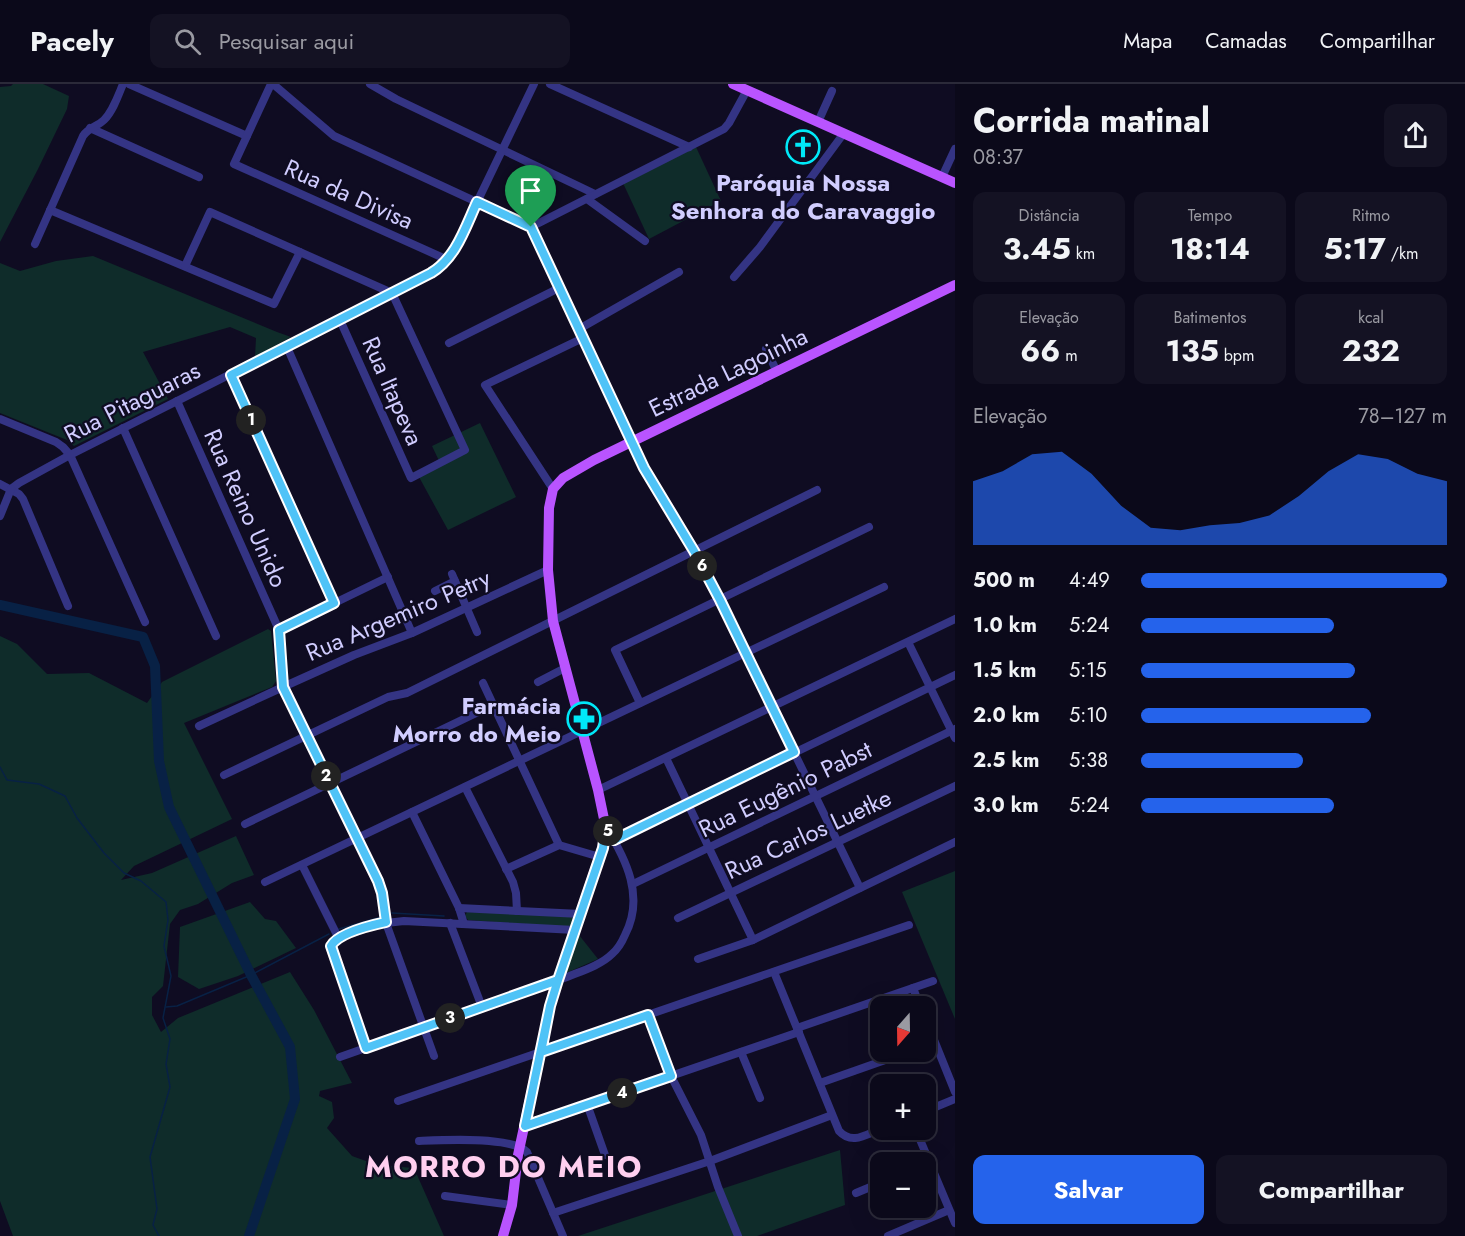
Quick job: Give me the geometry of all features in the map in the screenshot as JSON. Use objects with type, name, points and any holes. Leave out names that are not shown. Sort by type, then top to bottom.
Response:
[{"type":"main road","points":[[733,84],[955,183]]},
{"type":"main road","name":"Estrada Lagoinha","points":[[553,489],[568,474],[955,285]]},
{"type":"main road","points":[[503,1236],[512,1205],[520,1146],[550,1006],[600,857],[606,826],[553,621],[548,570],[549,508],[553,489]]},
{"type":"street","points":[[35,244],[84,136],[90,128],[106,118],[123,84]]},
{"type":"street","points":[[129,84],[247,136],[272,84],[334,136],[531,227],[632,442],[720,600],[860,888]]},
{"type":"street","points":[[370,84],[591,196],[645,241]]},
{"type":"street","name":"Rua Pitaguaras","points":[[11,489],[70,455],[431,273],[448,260],[534,84]]},
{"type":"street","points":[[550,84],[689,147]]},
{"type":"street","points":[[531,227],[722,130],[727,126],[747,90]]},
{"type":"street","points":[[818,122],[832,91]]},
{"type":"street","points":[[90,128],[199,177]]},
{"type":"street","points":[[734,277],[760,247],[844,133]]},
{"type":"street","name":"Rua da Divisa","points":[[247,136],[234,165],[448,260]]},
{"type":"street","points":[[942,177],[955,149]]},
{"type":"street","points":[[51,210],[274,303],[300,252]]},
{"type":"street","points":[[184,266],[210,212],[392,293]]},
{"type":"street","points":[[553,489],[485,385],[581,333],[679,272]]},
{"type":"street","points":[[449,343],[559,288]]},
{"type":"street","name":"Rua Itapeva","points":[[340,320],[411,478],[465,450],[392,293]]},
{"type":"street","points":[[287,347],[412,633]]},
{"type":"street","points":[[766,349],[777,372]]},
{"type":"street","points":[[231,375],[334,603]]},
{"type":"street","name":"Rua Reino Unido","points":[[177,401],[279,630],[283,687]]},
{"type":"street","points":[[0,419],[56,442],[70,455],[145,622]]},
{"type":"street","points":[[123,428],[216,636]]},
{"type":"street","points":[[0,484],[19,494],[23,499],[68,606]]},
{"type":"street","points":[[0,516],[11,489]]},
{"type":"street","points":[[224,775],[388,697],[407,693],[817,489]]},
{"type":"street","points":[[640,703],[615,650],[869,527]]},
{"type":"street","name":"Rua Argemiro Petry","points":[[199,726],[354,655],[412,633],[548,570]]},
{"type":"street","points":[[279,630],[388,577]]},
{"type":"street","points":[[435,591],[454,578],[477,632]]},
{"type":"street","points":[[265,882],[884,587]]},
{"type":"street","points":[[598,790],[955,619]]},
{"type":"street","points":[[908,642],[954,733]]},
{"type":"street","points":[[538,681],[565,668]]},
{"type":"street","points":[[614,840],[955,675]]},
{"type":"street","points":[[483,683],[559,845]]},
{"type":"street","points":[[283,687],[380,887],[386,922],[434,1056]]},
{"type":"street","points":[[245,824],[493,705]]},
{"type":"street","name":"Rua Eugênio Pabst","points":[[633,884],[954,733]]},
{"type":"street","points":[[666,758],[753,940]]},
{"type":"street","name":"Rua Carlos Luetke","points":[[678,918],[955,786]]},
{"type":"street","points":[[465,787],[506,869],[516,893],[518,911]]},
{"type":"street","points":[[412,812],[459,908],[464,924]]},
{"type":"street","points":[[340,1057],[558,980],[603,961],[616,950],[632,916],[633,884],[627,866],[606,826]]},
{"type":"street","points":[[698,959],[753,940],[955,842]]},
{"type":"street","points":[[506,869],[559,845],[600,857]]},
{"type":"street","points":[[302,865],[338,937]]},
{"type":"street","points":[[459,908],[581,914]]},
{"type":"street","points":[[366,1048],[331,946],[338,937],[386,922],[404,921],[575,930]]},
{"type":"street","points":[[450,923],[482,1007]]},
{"type":"street","points":[[398,1101],[909,926]]},
{"type":"street","points":[[774,972],[839,1131],[853,1139],[870,1133]]},
{"type":"street","points":[[525,1126],[741,1052],[933,981]]},
{"type":"street","points":[[913,988],[916,996]]},
{"type":"street","points":[[648,1015],[671,1076],[698,1127],[718,1187],[738,1236]]},
{"type":"street","points":[[936,1044],[955,1092]]},
{"type":"street","points":[[741,1052],[760,1098]]},
{"type":"street","points":[[820,1083],[880,1062]]},
{"type":"street","points":[[936,1107],[955,1099]]},
{"type":"street","points":[[587,1104],[605,1155]]},
{"type":"street","points":[[553,1213],[710,1161],[832,1115]]},
{"type":"street","points":[[420,1141],[477,1139],[520,1146],[527,1152],[563,1236]]},
{"type":"street","points":[[936,1181],[955,1223]]},
{"type":"street","points":[[856,1193],[870,1187]]},
{"type":"street","points":[[445,1196],[512,1205]]},
{"type":"street","points":[[888,1236],[949,1210]]},
{"type":"green space","points":[[13,84],[43,84],[69,96],[67,109],[0,242],[0,87]]},
{"type":"green space","points":[[696,147],[721,201],[649,239],[623,183]]},
{"type":"green space","points":[[93,256],[291,337],[255,357],[256,338],[230,327],[143,352],[168,399],[74,446],[67,440],[0,413],[0,263],[20,271],[56,261]]},
{"type":"green space","points":[[480,423],[516,497],[448,530],[419,477],[441,465],[432,446]]},
{"type":"green space","points":[[268,629],[271,631],[276,681],[272,687],[184,723],[232,819],[134,866],[121,880],[152,873],[236,836],[254,875],[232,883],[198,904],[180,910],[170,924],[163,986],[152,997],[152,1015],[161,1032],[178,1018],[290,972],[314,1010],[352,1083],[320,1091],[319,1096],[332,1102],[334,1118],[327,1128],[352,1156],[377,1165],[414,1168],[444,1236],[13,1236],[0,1201],[0,636],[17,644],[47,674],[89,673],[147,703],[162,682]]},
{"type":"green space","points":[[955,871],[955,1019],[902,892]]},
{"type":"green space","points":[[250,902],[265,919],[276,921],[296,948],[238,976],[199,989],[178,977],[180,927]]},
{"type":"green space","points":[[467,912],[573,916],[573,924],[570,927],[468,920],[465,916]]},
{"type":"green space","points":[[579,935],[598,959],[566,973]]},
{"type":"green space","points":[[840,1150],[845,1205],[757,1236],[578,1236]]},
{"type":"waterway","points":[[0,605],[143,637],[155,666],[159,761],[169,807],[251,975],[290,1047],[295,1099],[249,1236]]},
{"type":"waterway","points":[[0,767],[7,780],[39,784],[65,796],[77,818],[104,853],[124,873],[141,881],[166,902],[168,920],[164,946],[171,976],[163,1018],[170,1039],[166,1064],[170,1087],[150,1157],[157,1209],[153,1225],[159,1236]]},
{"type":"waterway","points":[[392,913],[444,916]]},
{"type":"waterway","points":[[339,929],[381,917]]},
{"type":"waterway","points":[[166,1007],[177,1006],[251,975],[329,934]]},
{"type":"place","name":"Paróquia Nossa Senhora do Caravaggio","points":[[803,147]]},
{"type":"place","name":"Farmácia Morro do Meio","points":[[584,719]]},
{"type":"district","name":"MORRO DO MEIO","points":[[504,1166]]},
{"type":"route","points":[[531,227],[477,202],[454,250],[440,267],[231,375],[334,603],[279,630],[283,687],[382,893],[386,922],[338,937],[331,946],[366,1048],[558,980],[550,1006],[541,1052],[648,1015],[671,1076],[525,1126],[550,1006],[554,990],[558,980],[581,914],[603,848],[606,826],[614,840],[794,752],[720,600],[683,531],[644,468],[531,227]]}]
